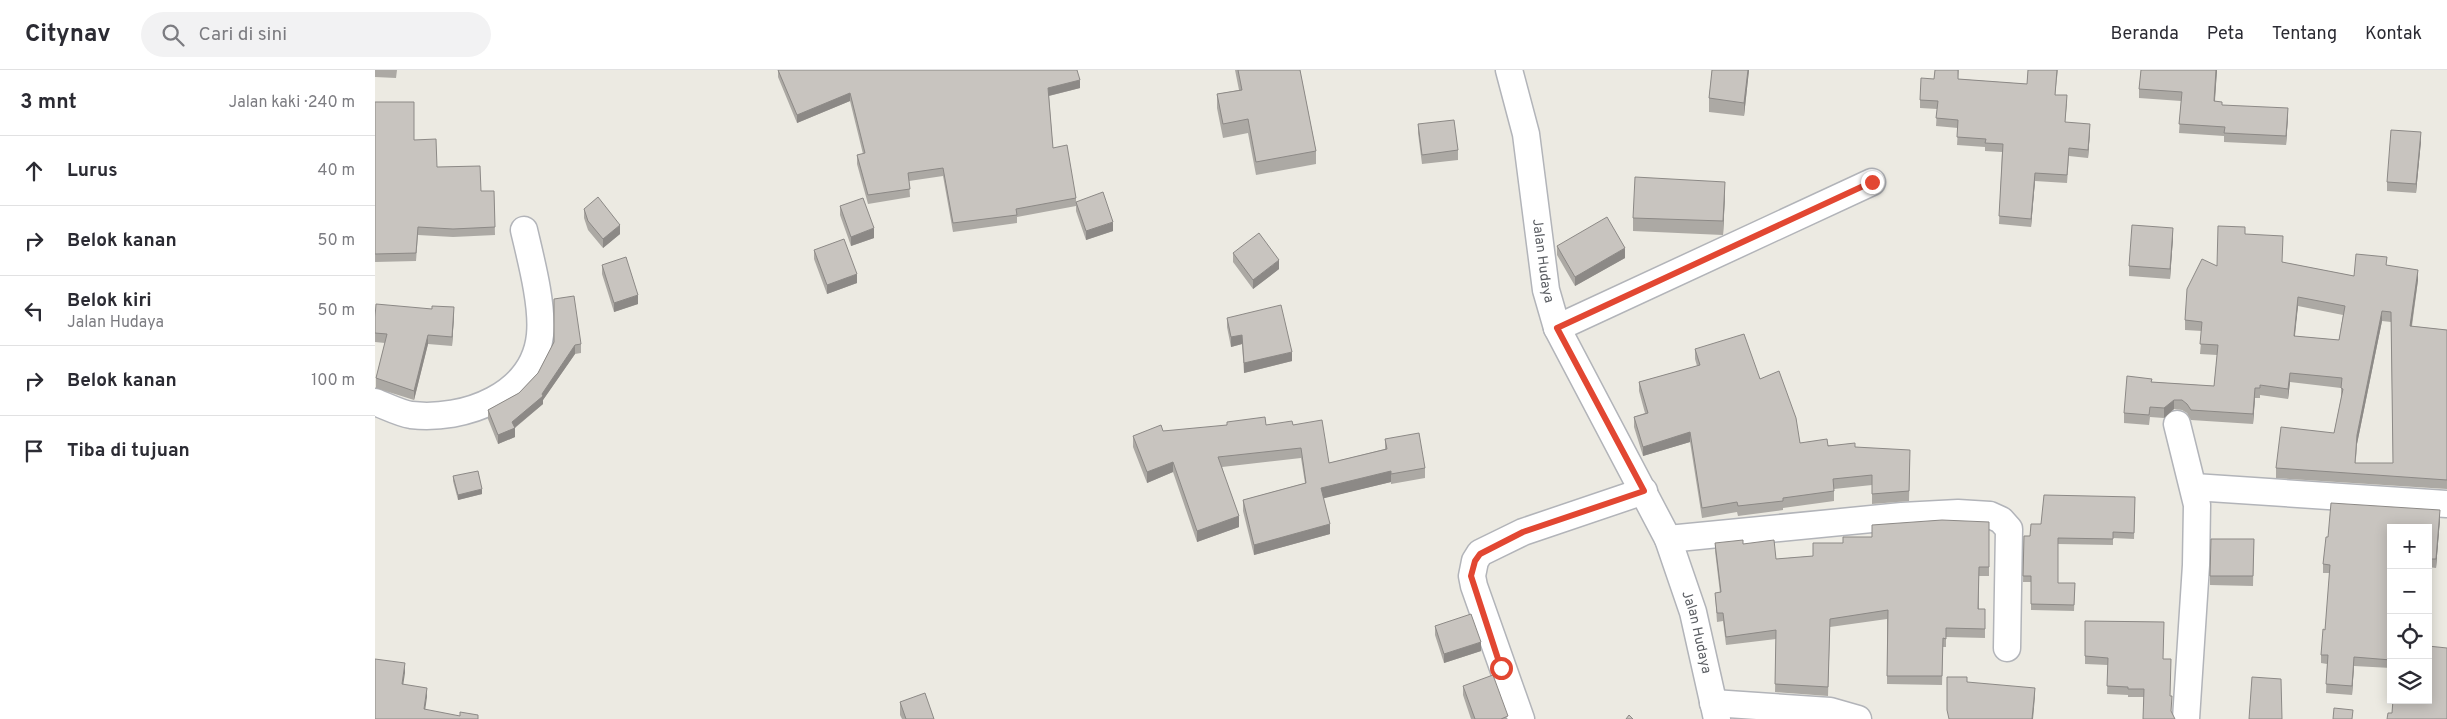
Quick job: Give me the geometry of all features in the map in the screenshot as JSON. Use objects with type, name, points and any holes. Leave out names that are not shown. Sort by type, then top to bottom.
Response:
[{"type":"street","name":"Jalan Hudaya","points":[[1509,70],[1526,134],[1546,290],[1557,328],[1669,539],[1693,612],[1715,711]]},
{"type":"street","points":[[1557,328],[1872,182]]},
{"type":"street","points":[[375,402],[410,415],[439,415],[471,410],[497,399],[514,386],[535,356],[540,335],[536,283],[524,230]]},
{"type":"street","points":[[2177,424],[2197,504],[2196,565],[2186,719]]},
{"type":"street","points":[[2194,487],[2447,504]]},
{"type":"street","points":[[1521,719],[1471,576],[1475,561],[1480,554],[1523,532],[1644,491]]},
{"type":"street","points":[[1669,539],[1902,516],[1958,513],[1990,515],[2001,520],[2009,529],[2007,648]]},
{"type":"street","points":[[1715,711],[1830,711],[1858,719]]},
{"type":"building","points":[[778,70],[1077,70],[1080,80],[1048,88],[1053,148],[1067,145],[1076,198],[1016,209],[1017,215],[953,223],[943,168],[908,173],[910,189],[868,195],[857,155],[865,153],[850,93],[797,115]]},
{"type":"building","points":[[1238,70],[1300,70],[1316,151],[1256,162],[1248,119],[1223,124],[1217,94],[1242,90]]},
{"type":"building","points":[[1712,70],[1748,70],[1744,103],[1709,98]]},
{"type":"building","points":[[1935,70],[1958,70],[1958,79],[2027,84],[2028,70],[2057,70],[2055,95],[2067,95],[2065,122],[2090,124],[2088,150],[2069,148],[2067,175],[2035,173],[2031,219],[1999,216],[2003,144],[1985,143],[1986,139],[1957,137],[1958,120],[1936,118],[1938,101],[1920,100],[1921,78],[1934,79]]},
{"type":"building","points":[[2141,70],[2216,70],[2214,101],[2222,102],[2222,105],[2288,108],[2286,136],[2224,133],[2225,127],[2179,124],[2182,92],[2139,89]]},
{"type":"building","points":[[375,102],[414,102],[414,140],[436,139],[437,167],[480,166],[481,191],[494,191],[495,227],[453,229],[418,227],[416,253],[375,254]]},
{"type":"building","points":[[1454,120],[1458,150],[1422,155],[1418,124]]},
{"type":"building","points":[[2391,130],[2421,132],[2416,184],[2387,182]]},
{"type":"building","points":[[1635,177],[1725,182],[1723,221],[1633,218]]},
{"type":"building","points":[[1103,192],[1113,222],[1086,231],[1076,202]]},
{"type":"building","points":[[598,197],[620,225],[603,239],[588,221],[584,209]]},
{"type":"building","points":[[863,198],[874,228],[851,237],[840,206]]},
{"type":"building","points":[[1607,217],[1625,248],[1575,277],[1557,246]]},
{"type":"building","points":[[2132,225],[2173,228],[2170,269],[2129,266]]},
{"type":"building","points":[[2218,226],[2245,227],[2245,234],[2283,236],[2282,262],[2354,276],[2356,254],[2387,257],[2386,265],[2418,270],[2410,326],[2447,330],[2447,480],[2276,468],[2281,427],[2334,433],[2343,389],[2341,388],[2342,378],[2290,373],[2288,389],[2260,385],[2260,388],[2255,388],[2253,414],[2191,410],[2182,400],[2174,400],[2164,408],[2150,407],[2149,415],[2124,413],[2127,376],[2152,379],[2151,382],[2214,386],[2218,345],[2200,344],[2202,322],[2185,320],[2187,289],[2202,259],[2217,266]],"holes":[[[2298,297],[2345,306],[2339,340],[2294,336]],[[2382,311],[2391,312],[2393,463],[2355,463],[2357,435]]]},
{"type":"building","points":[[1259,233],[1279,260],[1253,280],[1233,253]]},
{"type":"building","points":[[844,239],[857,274],[827,285],[814,250]]},
{"type":"building","points":[[626,257],[638,295],[614,303],[602,265]]},
{"type":"building","points":[[574,296],[581,344],[575,345],[542,394],[543,396],[512,422],[515,428],[498,435],[488,410],[519,393],[538,373],[554,342],[554,299]]},
{"type":"building","points":[[376,304],[432,309],[432,306],[454,307],[452,337],[428,335],[414,391],[376,378],[387,334],[375,333]]},
{"type":"building","points":[[1281,305],[1292,352],[1244,363],[1242,335],[1231,337],[1227,318]]},
{"type":"building","points":[[1744,334],[1760,379],[1779,371],[1796,418],[1800,443],[1827,439],[1828,446],[1855,443],[1855,447],[1910,450],[1909,491],[1872,494],[1872,475],[1833,479],[1834,491],[1783,498],[1783,501],[1738,506],[1737,502],[1702,508],[1690,432],[1643,447],[1634,417],[1648,413],[1639,382],[1700,365],[1695,349]]},
{"type":"building","points":[[1265,417],[1266,425],[1292,421],[1293,425],[1322,420],[1329,463],[1387,449],[1385,439],[1419,433],[1425,468],[1391,474],[1391,471],[1321,488],[1330,524],[1254,545],[1243,500],[1306,483],[1301,448],[1218,457],[1239,516],[1197,531],[1173,462],[1147,472],[1133,436],[1161,425],[1163,431],[1227,425],[1227,422]]},
{"type":"building","points":[[478,471],[482,489],[458,495],[453,476]]},
{"type":"building","points":[[2044,495],[2135,497],[2134,533],[2113,532],[2113,539],[2058,538],[2058,583],[2075,583],[2074,605],[2031,604],[2031,576],[2023,576],[2024,536],[2030,536],[2031,524],[2041,524]]},
{"type":"building","points":[[2331,503],[2440,510],[2436,559],[2432,559],[2432,524],[2387,524],[2387,660],[2354,657],[2352,686],[2326,684],[2328,655],[2321,655],[2330,565],[2323,564],[2326,537],[2328,537]]},
{"type":"building","points":[[1942,520],[1989,522],[1989,567],[1979,567],[1978,609],[1985,609],[1985,629],[1946,628],[1946,639],[1943,638],[1942,676],[1887,676],[1888,610],[1830,619],[1828,687],[1775,684],[1776,630],[1726,637],[1723,613],[1717,613],[1715,593],[1721,592],[1715,543],[1743,540],[1743,544],[1774,540],[1776,559],[1813,556],[1813,543],[1843,543],[1843,537],[1872,537],[1872,525]]},
{"type":"building","points":[[2211,539],[2254,539],[2253,576],[2210,576]]},
{"type":"building","points":[[1471,614],[1481,642],[1444,654],[1435,626]]},
{"type":"building","points":[[2085,621],[2164,622],[2163,659],[2171,659],[2171,711],[2175,719],[2143,719],[2144,689],[2107,686],[2108,658],[2085,656]]},
{"type":"building","points":[[2432,646],[2447,648],[2447,719],[2387,719],[2388,713],[2392,713],[2393,704],[2432,704]]},
{"type":"building","points":[[375,659],[405,663],[402,684],[427,688],[424,709],[460,716],[460,712],[478,715],[478,719],[375,719]]},
{"type":"building","points":[[1493,675],[1508,716],[1501,719],[1475,719],[1463,686]]},
{"type":"building","points":[[1947,677],[1967,677],[1967,682],[2035,688],[2032,719],[1949,719],[1947,710]]},
{"type":"building","points":[[2252,677],[2281,679],[2282,719],[2249,719]]},
{"type":"building","points":[[925,693],[934,719],[906,719],[900,702]]},
{"type":"building","points":[[2334,708],[2353,710],[2352,719],[2333,719]]},
{"type":"route","points":[[1501,668],[1471,576],[1475,561],[1480,554],[1523,532],[1644,491],[1557,328],[1872,182]]}]
